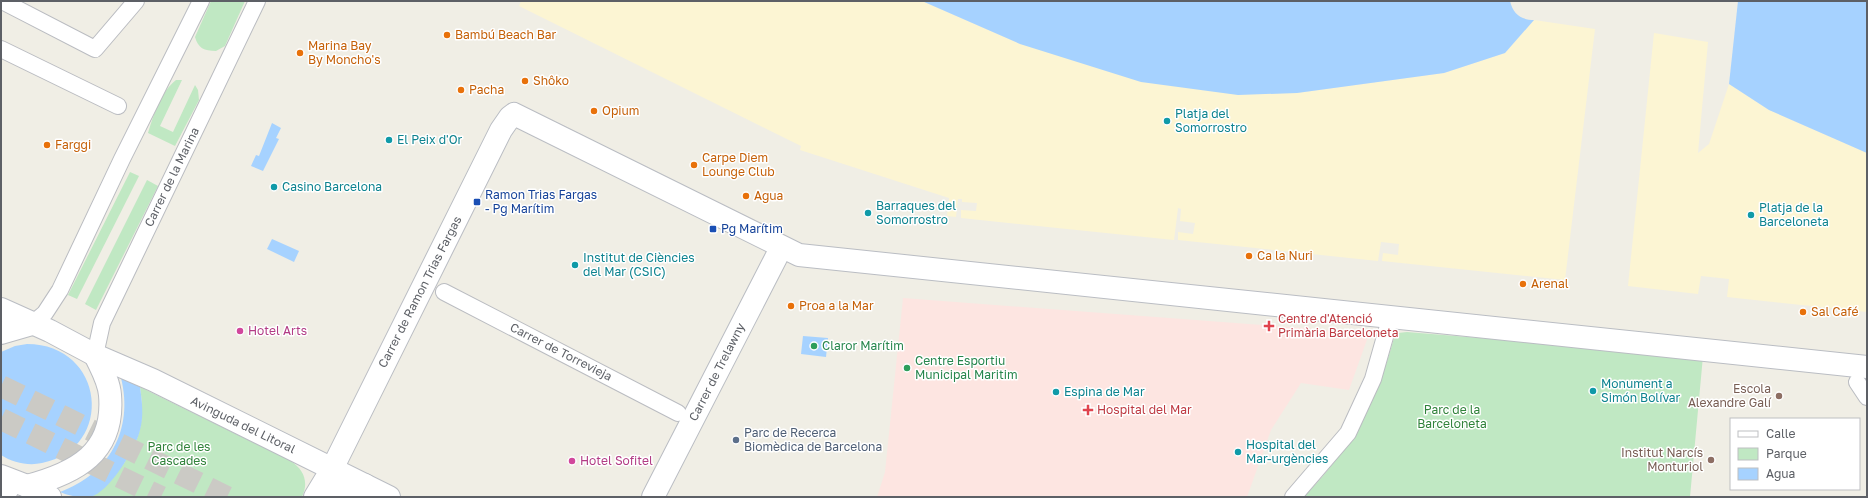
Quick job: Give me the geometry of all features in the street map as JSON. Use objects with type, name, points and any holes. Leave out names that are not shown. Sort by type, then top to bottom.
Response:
[{"type":"street","points":[[2,1],[95,49],[136,1]]},
{"type":"street","points":[[1,333],[32,324],[45,313],[60,290],[122,159],[201,1]]},
{"type":"street","name":"Carrer de la Marina","points":[[95,355],[102,323],[257,1]]},
{"type":"street","points":[[1,49],[118,106]]},
{"type":"street","name":"Carrer de Ramon Trias Fargas","points":[[315,497],[332,469],[395,340],[510,117],[514,114],[755,233],[781,248]]},
{"type":"street","points":[[781,248],[799,256],[1390,319],[1862,375],[1867,397]]},
{"type":"street","name":"Carrer de Trelawny","points":[[653,497],[781,248]]},
{"type":"street","name":"Carrer de Torrevieja","points":[[444,292],[678,413]]},
{"type":"street","points":[[1,309],[32,324]]},
{"type":"street","points":[[1293,497],[1348,433],[1373,379],[1390,319]]},
{"type":"street","name":"Avinguda del Litoral","points":[[32,324],[95,355],[153,380],[389,497]]},
{"type":"street","points":[[11,485],[55,479],[78,467],[93,454],[103,440],[109,419],[110,394],[106,377],[95,355]]},
{"type":"street","points":[[11,485],[50,497]]},
{"type":"street","points":[[330,497],[343,489],[365,485]]},
{"type":"shaded area","name":"Hospital del Mar","points":[[903,298],[1369,334],[1349,390],[1301,383],[1271,430],[1247,497],[877,497],[885,472]]},
{"type":"green space","points":[[211,1],[245,1],[225,46],[216,51],[202,48],[198,44],[195,37]]},
{"type":"green space","points":[[176,80],[182,80],[160,126],[173,132],[195,85],[198,90],[199,100],[175,146],[148,133],[155,111],[162,97],[170,85]]},
{"type":"green space","points":[[130,172],[139,176],[77,299],[68,295]]},
{"type":"green space","points":[[147,180],[158,186],[96,310],[85,304]]},
{"type":"green space","name":"Parc de la Barceloneta","points":[[1407,332],[1703,356],[1690,497],[1304,497],[1335,461],[1360,424],[1379,383],[1394,338],[1398,333]]},
{"type":"green space","name":"Parc de les Cascades","points":[[140,387],[291,461],[299,468],[304,477],[305,486],[302,497],[90,497],[102,488],[122,467],[134,446],[141,424],[142,400]]},
{"type":"sand","name":"Platja del Somorrostro","points":[[521,1],[922,1],[1020,44],[1297,93],[1444,73],[1505,53],[1534,20],[1595,29],[1565,280],[1382,261],[1383,253],[1398,255],[1399,244],[1381,242],[1378,261],[1178,240],[1178,232],[1193,234],[1195,223],[1180,221],[1181,209],[1178,208],[1174,240],[961,218],[961,210],[976,211],[977,203],[962,202],[962,199],[958,199],[956,217],[947,216],[949,198],[800,150],[801,146],[519,6]]},
{"type":"sand","name":"Platja de la Barceloneta","points":[[1654,33],[1708,42],[1698,153],[1709,144],[1729,84],[1769,110],[1867,153],[1867,312],[1727,297],[1729,279],[1701,276],[1698,294],[1628,286]]},
{"type":"water","points":[[922,1],[1510,1],[1515,13],[1525,19],[1534,20],[1505,53],[1444,73],[1297,93],[1238,95],[1141,82],[1020,44]]},
{"type":"water","points":[[1738,1],[1867,1],[1867,153],[1769,110],[1729,84]]},
{"type":"water","points":[[272,123],[281,128],[276,138],[279,139],[263,171],[251,166],[256,155],[259,156]]},
{"type":"water","points":[[272,239],[299,251],[294,262],[267,249]]},
{"type":"water","name":"Claror Marítim","points":[[803,336],[828,338],[826,357],[801,354]]},
{"type":"water","points":[[27,344],[53,348],[73,360],[86,378],[92,398],[90,419],[82,438],[66,454],[37,464],[16,462],[1,455],[1,352],[15,346]]},
{"type":"water","points":[[121,378],[140,387],[142,419],[140,430],[133,448],[121,469],[97,494],[90,497],[82,497],[71,496],[60,492],[77,484],[92,474],[104,462],[114,448],[124,415],[124,397]]},
{"type":"tunnel","points":[[1,386],[227,497]]},
{"type":"tunnel","points":[[1,419],[161,497]]},
{"type":"place","name":"Bambú Beach Bar","points":[[447,35]]},
{"type":"place","name":"Marina Bay By Moncho's","points":[[300,53]]},
{"type":"place","name":"Shôko","points":[[525,81]]},
{"type":"place","name":"Pacha","points":[[461,90]]},
{"type":"place","name":"Opium","points":[[594,111]]},
{"type":"place","name":"Platja del Somorrostro","points":[[1167,121]]},
{"type":"place","name":"El Peix d'Or","points":[[389,140]]},
{"type":"place","name":"Farggi","points":[[47,145]]},
{"type":"place","name":"Carpe Diem Lounge Club","points":[[694,165]]},
{"type":"place","name":"Casino Barcelona","points":[[274,187]]},
{"type":"place","name":"Agua","points":[[746,196]]},
{"type":"place","name":"Ramon Trias Fargas - Pg Marítim","points":[[477,202]]},
{"type":"place","name":"Barraques del Somorrostro","points":[[868,213]]},
{"type":"place","name":"Platja de la Barceloneta","points":[[1751,215]]},
{"type":"place","name":"Pg Marítim","points":[[713,229]]},
{"type":"place","name":"Ca la Nuri","points":[[1249,256]]},
{"type":"place","name":"Institut de Ciències del Mar (CSIC)","points":[[575,265]]},
{"type":"place","name":"Arenal","points":[[1523,284]]},
{"type":"place","name":"Proa a la Mar","points":[[791,306]]},
{"type":"place","name":"Sal Café","points":[[1803,312]]},
{"type":"place","name":"Centre d'Atenció Primària Barceloneta","points":[[1269,326]]},
{"type":"place","name":"Hotel Arts","points":[[240,331]]},
{"type":"place","name":"Claror Marítim","points":[[814,346]]},
{"type":"place","name":"Centre Esportiu Municipal Maritim","points":[[907,368]]},
{"type":"place","name":"Monument a Simón Bolívar","points":[[1593,391]]},
{"type":"place","name":"Espina de Mar","points":[[1056,392]]},
{"type":"place","name":"Escola Alexandre Galí","points":[[1779,396]]},
{"type":"place","name":"Hospital del Mar","points":[[1088,410]]},
{"type":"place","name":"Parc de Recerca Biomèdica de Barcelona","points":[[736,440]]},
{"type":"place","name":"Hospital del Mar-urgències","points":[[1238,452]]},
{"type":"place","name":"Institut Narcís Monturiol","points":[[1711,460]]},
{"type":"place","name":"Hotel Sofitel","points":[[572,461]]}]
